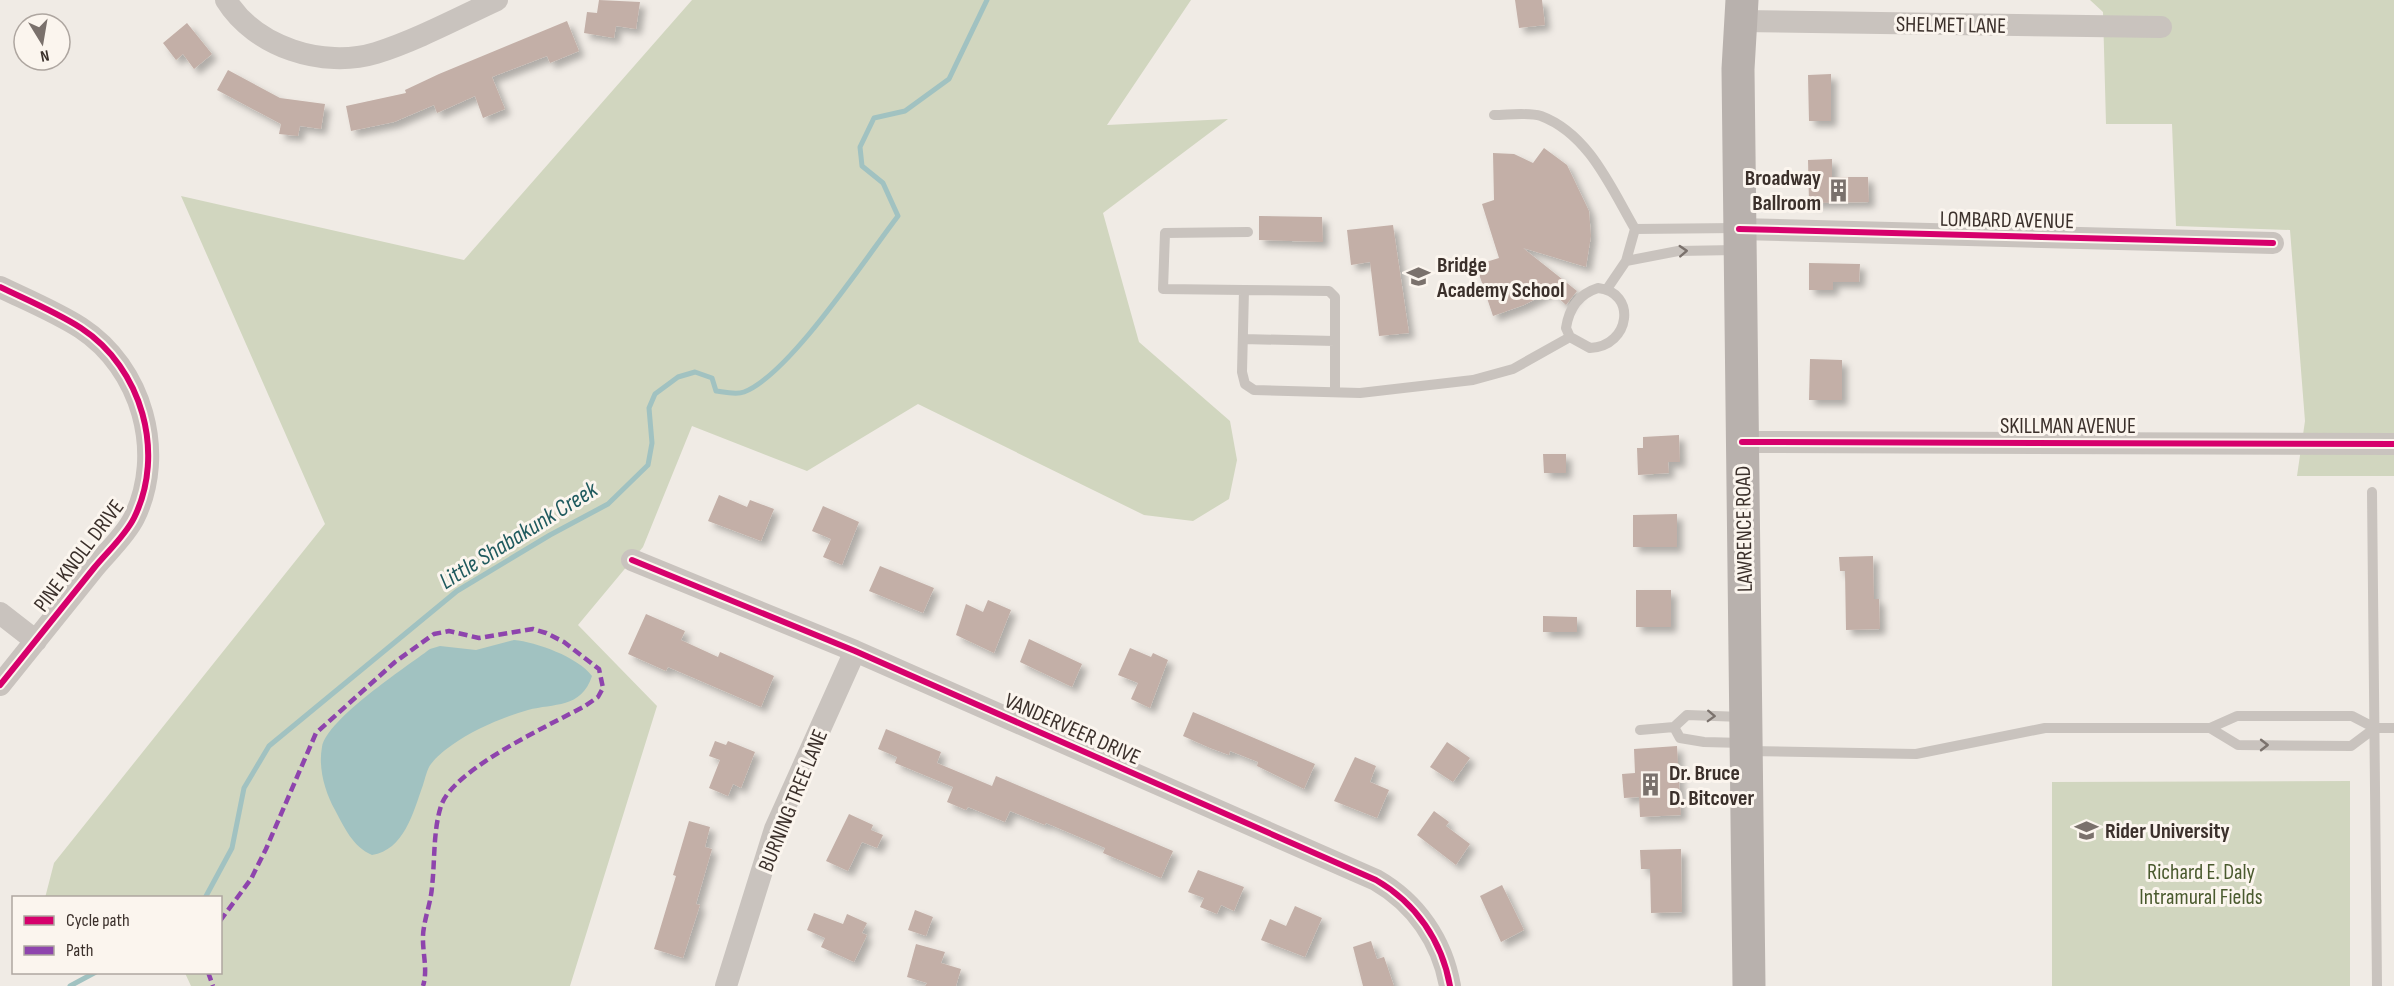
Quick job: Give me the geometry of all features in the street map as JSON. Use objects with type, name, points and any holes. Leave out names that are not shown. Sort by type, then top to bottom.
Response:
[{"type":"main road","name":"LAWRENCE ROAD","points":[[1741,10],[1740,239],[1749,986]]},
{"type":"street","points":[[226,0],[245,23],[265,38],[287,48],[310,54],[353,57],[376,53],[497,0]]},
{"type":"street","name":"SHELMET LANE","points":[[1741,10],[2161,27]]},
{"type":"street","name":"LOMBARD AVENUE","points":[[1740,239],[2274,243]]},
{"type":"street","name":"PINE KNOLL DRIVE","points":[[0,287],[68,320],[103,346],[120,365],[135,391],[144,415],[148,444],[147,472],[133,520],[0,685]]},
{"type":"street","name":"SKILLMAN AVENUE","points":[[1742,442],[2394,444]]},
{"type":"street","name":"VANDERVEER DRIVE","points":[[632,560],[855,651],[1376,880],[1405,901],[1424,922],[1437,943],[1450,986]]},
{"type":"street","points":[[0,613],[36,641]]},
{"type":"street","name":"BURNING TREE LANE","points":[[732,985],[775,829],[855,651]]},
{"type":"lane","points":[[1494,115],[1540,116],[1576,138],[1593,156],[1635,228],[1626,261],[1606,289]]},
{"type":"lane","points":[[1635,228],[1740,239]]},
{"type":"lane","points":[[1248,232],[1165,233],[1164,290],[1329,291],[1335,297],[1335,392]]},
{"type":"lane","points":[[1626,261],[1740,239]]},
{"type":"lane","points":[[1606,289],[1619,300],[1623,309],[1623,328],[1617,337],[1600,347],[1590,348],[1570,337],[1566,328],[1574,304],[1590,290],[1606,289]]},
{"type":"lane","points":[[1244,290],[1242,372],[1245,384],[1254,390],[1360,393],[1473,380],[1513,369],[1570,337]]},
{"type":"lane","points":[[1243,339],[1335,341]]},
{"type":"lane","points":[[2372,492],[2377,986]]},
{"type":"lane","points":[[1640,730],[1674,727],[1688,715],[1746,737]]},
{"type":"lane","points":[[1674,727],[1680,738],[1704,742],[1746,737],[1916,754],[2045,728],[2210,728],[2237,716],[2352,716],[2374,728],[2394,728]]},
{"type":"lane","points":[[2210,728],[2238,745],[2339,746],[2351,746],[2374,728]]},
{"type":"green space","points":[[692,0],[1191,0],[1107,125],[1228,119],[1103,213],[1139,342],[1230,421],[1237,460],[1229,499],[1193,521],[1144,515],[918,404],[807,471],[692,426],[643,547],[578,625],[657,706],[570,986],[191,986],[185,974],[222,974],[222,896],[46,896],[54,863],[325,524],[181,196],[464,260]]},
{"type":"green space","points":[[2090,0],[2394,0],[2394,476],[2297,476],[2305,421],[2290,230],[2176,226],[2172,124],[2106,124],[2103,12]]},
{"type":"green space","name":"Richard E. Daly Intramural Fields","points":[[2350,781],[2350,986],[2052,986],[2052,782]]},
{"type":"water","points":[[514,640],[545,647],[577,663],[592,676],[587,687],[581,694],[566,703],[509,716],[460,739],[438,756],[430,766],[411,818],[400,838],[383,852],[372,855],[359,847],[346,830],[325,788],[321,755],[327,735],[352,708],[430,649],[440,646],[476,650]]},
{"type":"building","points":[[599,0],[640,2],[636,29],[616,26],[614,38],[584,33],[587,12],[597,13]]},
{"type":"building","points":[[1515,0],[1542,0],[1545,25],[1519,28]]},
{"type":"building","points":[[567,21],[579,51],[550,63],[547,56],[492,77],[505,109],[483,118],[475,96],[437,113],[434,105],[394,122],[351,131],[346,106],[406,93],[405,90],[439,74]]},
{"type":"building","points":[[187,23],[212,54],[194,69],[183,54],[176,60],[163,43]]},
{"type":"building","points":[[228,70],[280,98],[325,104],[321,129],[300,126],[298,136],[279,134],[281,124],[217,90]]},
{"type":"building","points":[[1831,74],[1831,121],[1809,121],[1808,75]]},
{"type":"building","points":[[1544,148],[1567,165],[1589,211],[1591,236],[1586,267],[1523,248],[1577,291],[1566,305],[1551,291],[1524,305],[1493,316],[1476,265],[1499,258],[1482,204],[1494,200],[1493,153],[1514,154],[1533,163]]},
{"type":"building","name":"Broadway Ballroom","points":[[1832,159],[1832,177],[1868,177],[1869,202],[1809,203],[1808,160]]},
{"type":"building","points":[[1259,216],[1322,217],[1323,242],[1259,240]]},
{"type":"building","points":[[1393,225],[1409,333],[1379,336],[1370,262],[1351,265],[1347,230]]},
{"type":"building","points":[[1809,263],[1860,264],[1859,282],[1833,282],[1833,290],[1809,290]]},
{"type":"building","points":[[1810,359],[1842,360],[1842,400],[1809,400]]},
{"type":"building","points":[[1679,435],[1680,462],[1668,462],[1669,473],[1638,475],[1637,448],[1643,448],[1643,437]]},
{"type":"building","points":[[1543,454],[1566,454],[1566,473],[1544,473]]},
{"type":"building","points":[[719,495],[747,507],[750,500],[774,509],[761,541],[708,521]]},
{"type":"building","points":[[823,506],[859,522],[842,565],[823,557],[831,539],[812,531]]},
{"type":"building","points":[[1677,514],[1677,547],[1633,547],[1633,515]]},
{"type":"building","points":[[1873,556],[1874,599],[1879,599],[1880,629],[1846,630],[1845,571],[1840,571],[1839,557]]},
{"type":"building","points":[[880,566],[934,588],[923,613],[869,591]]},
{"type":"building","points":[[1636,590],[1671,590],[1671,627],[1636,627]]},
{"type":"building","points":[[988,600],[1011,610],[994,653],[956,635],[966,604],[983,612]]},
{"type":"building","points":[[646,614],[685,631],[681,640],[718,657],[720,652],[774,676],[761,707],[668,667],[666,671],[628,654]]},
{"type":"building","points":[[1543,616],[1577,617],[1577,632],[1543,632]]},
{"type":"building","points":[[1029,639],[1082,664],[1072,687],[1020,662]]},
{"type":"building","points":[[1130,648],[1151,657],[1153,653],[1168,660],[1150,708],[1131,699],[1138,683],[1118,675]]},
{"type":"building","points":[[1193,712],[1315,764],[1304,789],[1257,766],[1258,762],[1230,751],[1229,755],[1183,736]]},
{"type":"building","points":[[886,729],[941,752],[937,763],[992,786],[996,776],[1173,851],[1161,878],[1103,853],[1105,848],[1046,823],[1045,825],[1010,811],[1005,822],[968,807],[966,810],[947,802],[953,787],[895,763],[897,757],[878,749]]},
{"type":"building","points":[[715,741],[726,745],[728,741],[755,752],[741,788],[733,784],[728,796],[709,788],[720,760],[709,756]]},
{"type":"building","points":[[1447,742],[1470,758],[1453,782],[1430,767]]},
{"type":"building","name":"Dr. Bruce D. Bitcover","points":[[1677,746],[1681,815],[1640,817],[1639,797],[1624,798],[1622,774],[1635,773],[1634,749]]},
{"type":"building","points":[[1355,757],[1376,766],[1370,782],[1389,790],[1377,818],[1334,801]]},
{"type":"building","points":[[1434,811],[1449,822],[1446,826],[1470,844],[1456,865],[1417,835]]},
{"type":"building","points":[[849,814],[873,825],[871,830],[883,835],[877,848],[862,842],[848,871],[826,861]]},
{"type":"building","points":[[689,821],[710,827],[705,847],[712,849],[696,904],[700,905],[683,958],[654,949],[676,876],[673,875]]},
{"type":"building","points":[[1681,849],[1682,912],[1651,913],[1650,869],[1641,869],[1640,850]]},
{"type":"building","points":[[1198,870],[1244,887],[1234,911],[1221,905],[1217,914],[1200,907],[1204,898],[1188,892]]},
{"type":"building","points":[[1502,885],[1524,930],[1501,942],[1480,896]]},
{"type":"building","points":[[1295,906],[1322,918],[1305,957],[1261,940],[1270,919],[1286,926]]},
{"type":"building","points":[[915,910],[933,917],[926,936],[908,930]]},
{"type":"building","points":[[814,913],[843,924],[847,914],[867,923],[862,933],[867,935],[854,962],[821,947],[825,938],[807,930]]},
{"type":"building","points":[[1371,941],[1377,959],[1384,957],[1394,986],[1363,986],[1353,947]]},
{"type":"building","points":[[916,944],[945,952],[941,963],[961,969],[956,986],[925,986],[927,983],[907,977]]},
{"type":"waterway","name":"Little Shabakunk Creek","points":[[206,896],[232,848],[244,788],[269,746],[457,591],[550,535],[608,504],[648,465],[652,443],[649,408],[655,394],[678,377],[695,372],[712,378],[716,391],[744,392],[762,381],[804,340],[826,314],[898,216],[883,183],[862,166],[860,147],[874,118],[905,111],[949,79],[987,0]]},
{"type":"waterway","name":"Little Shabakunk Creek","points":[[70,986],[92,974]]},
{"type":"marked path","points":[[222,918],[251,879],[316,733],[395,662],[434,634],[449,631],[479,638],[533,629],[546,633],[564,642],[599,669],[603,688],[598,697],[585,706],[527,736],[483,763],[449,792],[441,806],[437,826],[431,892],[423,934],[425,972],[423,986]]},
{"type":"marked path","points":[[209,974],[213,986]]},
{"type":"cycle path","points":[[1739,229],[2273,243]]},
{"type":"cycle path","points":[[0,287],[52,311],[81,328],[102,345],[120,365],[133,389],[142,414],[147,440],[148,467],[143,493],[130,525],[0,685]]},
{"type":"cycle path","points":[[1742,442],[2394,444]]},
{"type":"cycle path","points":[[632,560],[855,651],[1376,880],[1403,900],[1425,925],[1441,954],[1450,986]]},
{"type":"place","name":"Broadway Ballroom","points":[[1839,190]]},
{"type":"place","name":"Bridge Academy School","points":[[1419,277]]},
{"type":"place","name":"Dr. Bruce D. Bitcover","points":[[1651,785]]},
{"type":"place","name":"Rider University","points":[[2087,830]]}]
